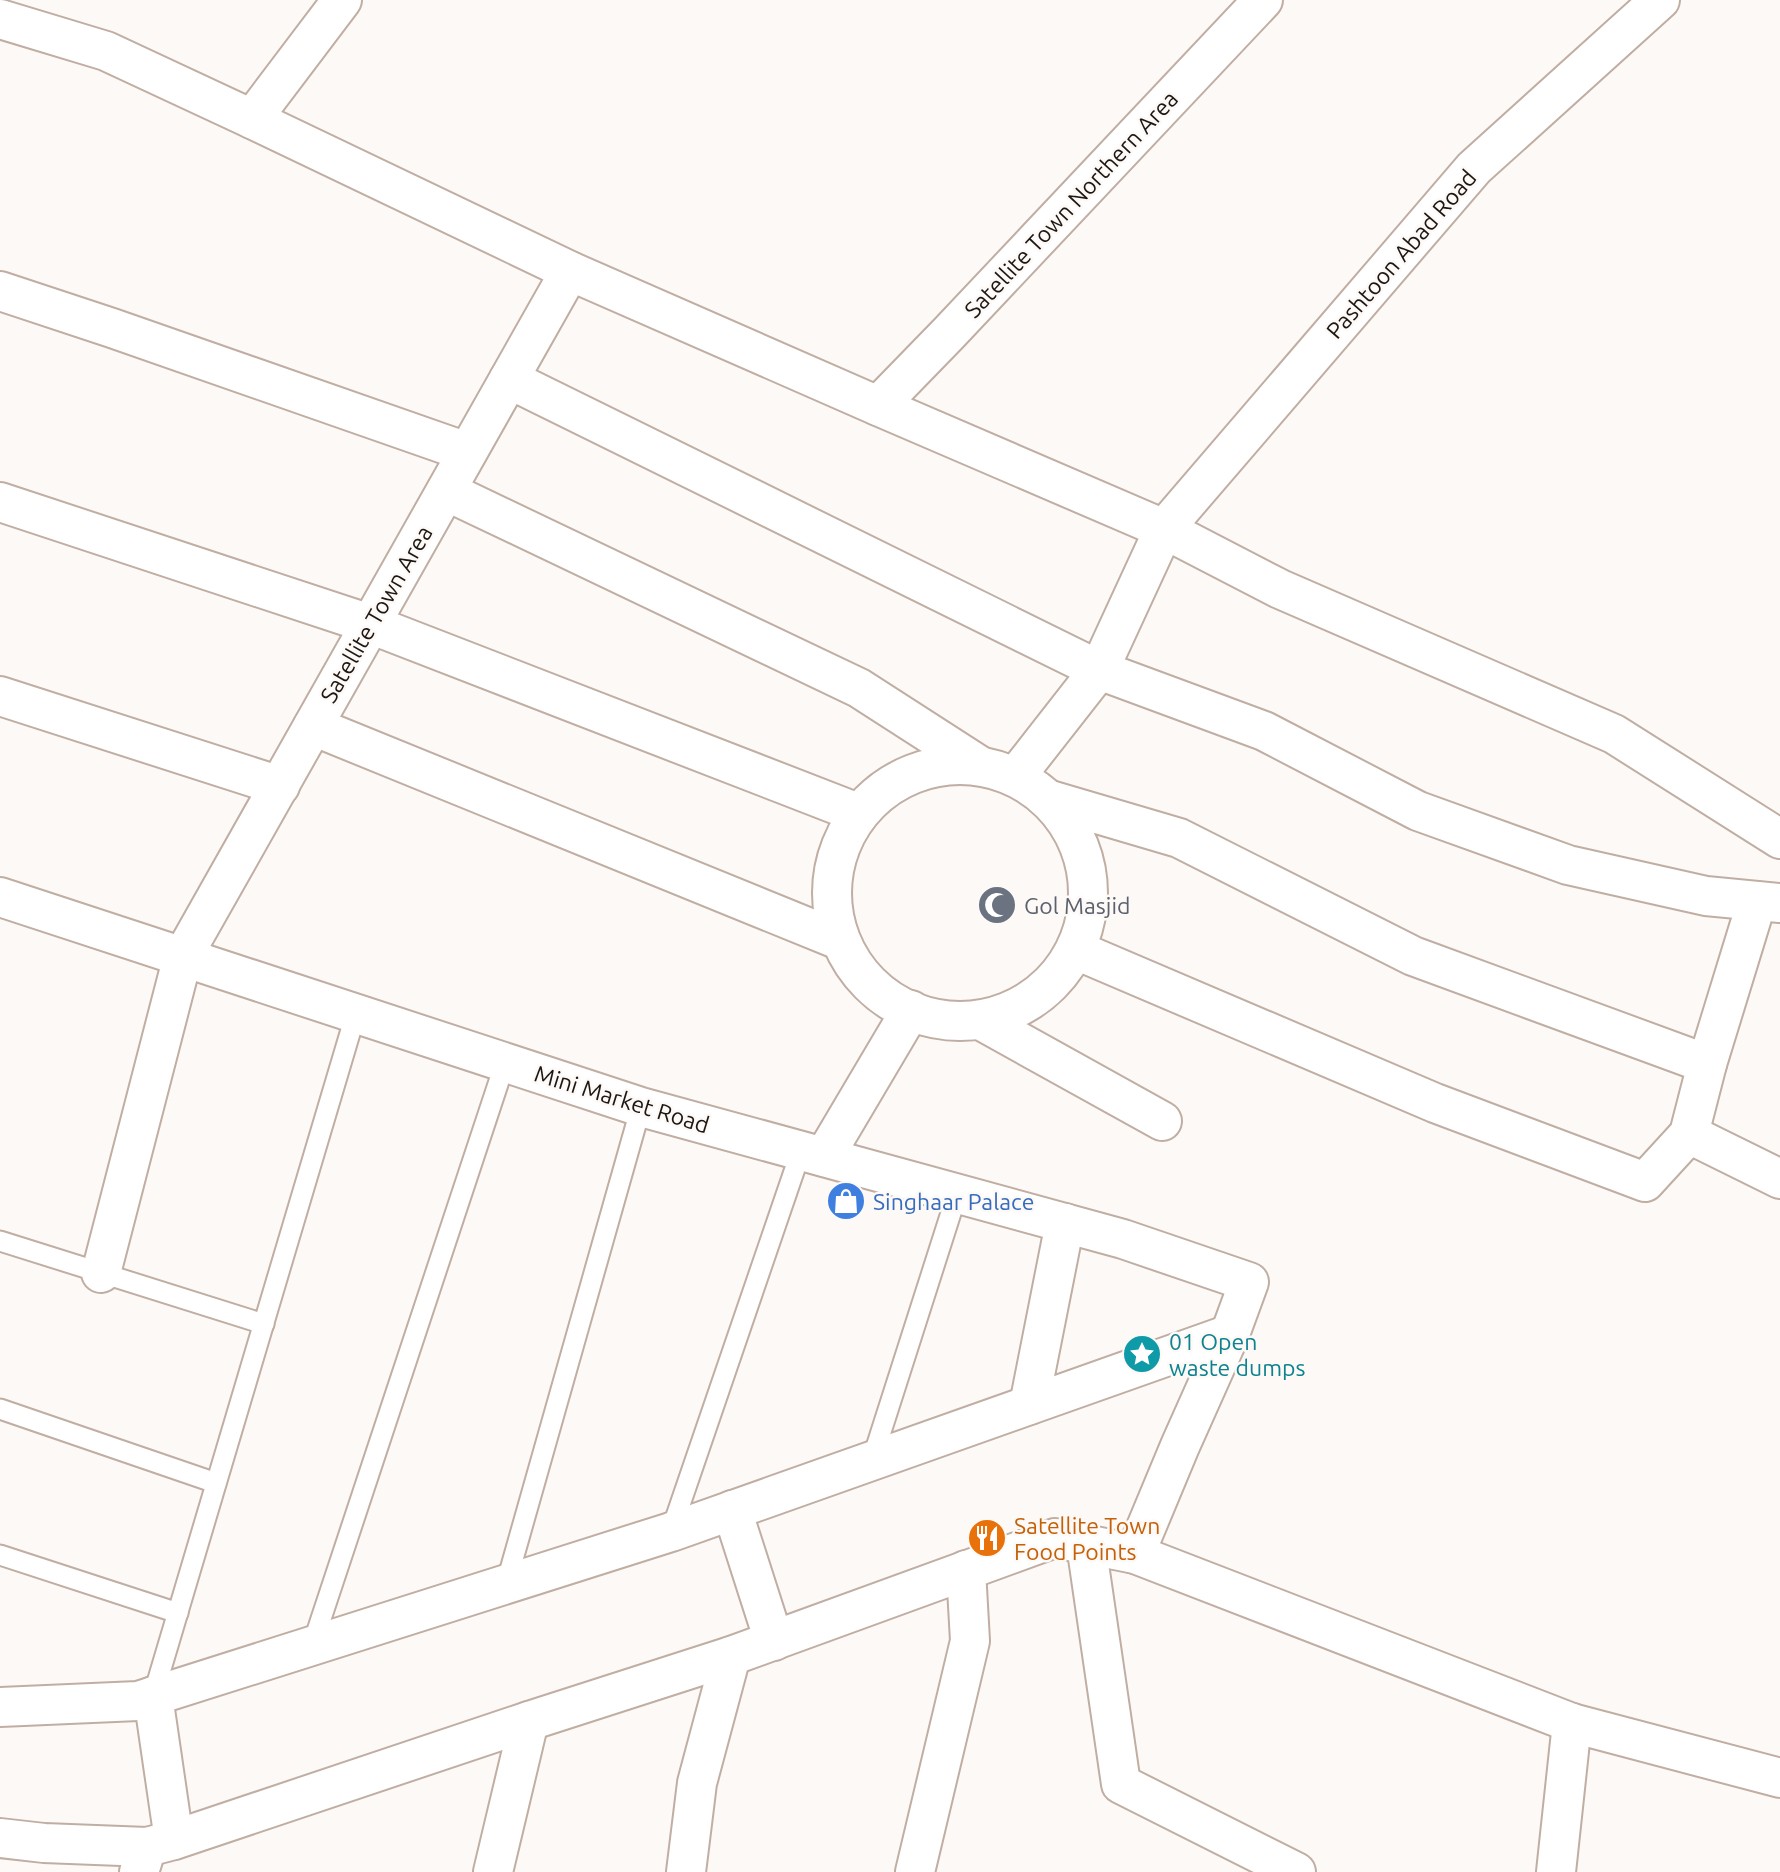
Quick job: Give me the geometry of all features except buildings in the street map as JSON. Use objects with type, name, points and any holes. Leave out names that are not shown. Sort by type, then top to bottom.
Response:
[{"type":"street","points":[[252,118],[342,0]]},
{"type":"street","name":"Satellite Town Northern Area","points":[[878,407],[1263,0]]},
{"type":"street","name":"Pashtoon Abad Road","points":[[1016,776],[1098,670],[1164,529],[1474,168],[1660,0]]},
{"type":"street","points":[[0,19],[106,51],[570,271],[1164,529],[1280,589],[1614,734],[1780,839]]},
{"type":"street","name":"Satellite Town Area","points":[[101,1273],[183,956],[570,271]]},
{"type":"street","points":[[0,291],[467,453]]},
{"type":"street","points":[[509,379],[1098,670],[1264,731],[1418,811],[1581,868],[1706,896],[1768,902],[1707,1064],[1689,1134],[1645,1182],[1435,1102],[1076,950]]},
{"type":"street","points":[[446,491],[859,688],[977,765]]},
{"type":"street","points":[[0,502],[370,624],[858,813]]},
{"type":"street","points":[[0,696],[279,786]]},
{"type":"street","points":[[313,726],[839,940]]},
{"type":"street","points":[[977,765],[1016,776],[1050,800],[1075,832],[1088,871],[1089,911],[1076,950],[1052,984],[1019,1008],[980,1020],[939,1020],[897,1006],[862,978],[839,940],[830,896],[837,852],[858,813],[891,783],[933,766],[977,765]]},
{"type":"street","points":[[1050,800],[1179,838],[1413,956],[1707,1064]]},
{"type":"street","name":"Mini Market Road","points":[[1,902],[183,956],[641,1107],[1123,1239],[1249,1282],[1230,1334]]},
{"type":"street","points":[[813,1154],[911,1010]]},
{"type":"street","points":[[980,1020],[1162,1121]]},
{"type":"street","points":[[1689,1134],[1780,1179]]},
{"type":"street","points":[[1029,1405],[1065,1223]]},
{"type":"street","points":[[0,1707],[138,1701],[671,1532],[1230,1334]]},
{"type":"street","points":[[1135,1554],[1230,1334]]},
{"type":"street","points":[[732,1510],[774,1641]]},
{"type":"street","points":[[0,1838],[154,1853],[528,1721],[732,1656],[1055,1538],[1135,1554],[1572,1723],[1780,1778]]},
{"type":"street","points":[[1086,1544],[1121,1784],[1296,1872]]},
{"type":"street","points":[[915,1872],[970,1641],[966,1570]]},
{"type":"street","points":[[686,1872],[697,1783],[732,1656]]},
{"type":"street","points":[[153,1696],[154,1853]]},
{"type":"street","points":[[493,1872],[528,1721]]},
{"type":"street","points":[[1556,1872],[1572,1723]]},
{"type":"lane","points":[[153,1696],[356,1013]]},
{"type":"lane","points":[[312,1646],[505,1063]]},
{"type":"lane","points":[[506,1584],[641,1107]]},
{"type":"lane","points":[[671,1532],[813,1154]]},
{"type":"lane","points":[[872,1461],[957,1194]]},
{"type":"lane","points":[[0,1241],[264,1324]]},
{"type":"lane","points":[[0,1409],[216,1483]]},
{"type":"lane","points":[[0,1555],[178,1613]]},
{"type":"place","name":"Gol Masjid","points":[[997,905]]},
{"type":"place","name":"Singhaar Palace","points":[[846,1201]]},
{"type":"place","name":"01 Open waste dumps","points":[[1142,1354]]},
{"type":"place","name":"Satellite Town Food Points","points":[[987,1538]]}]
